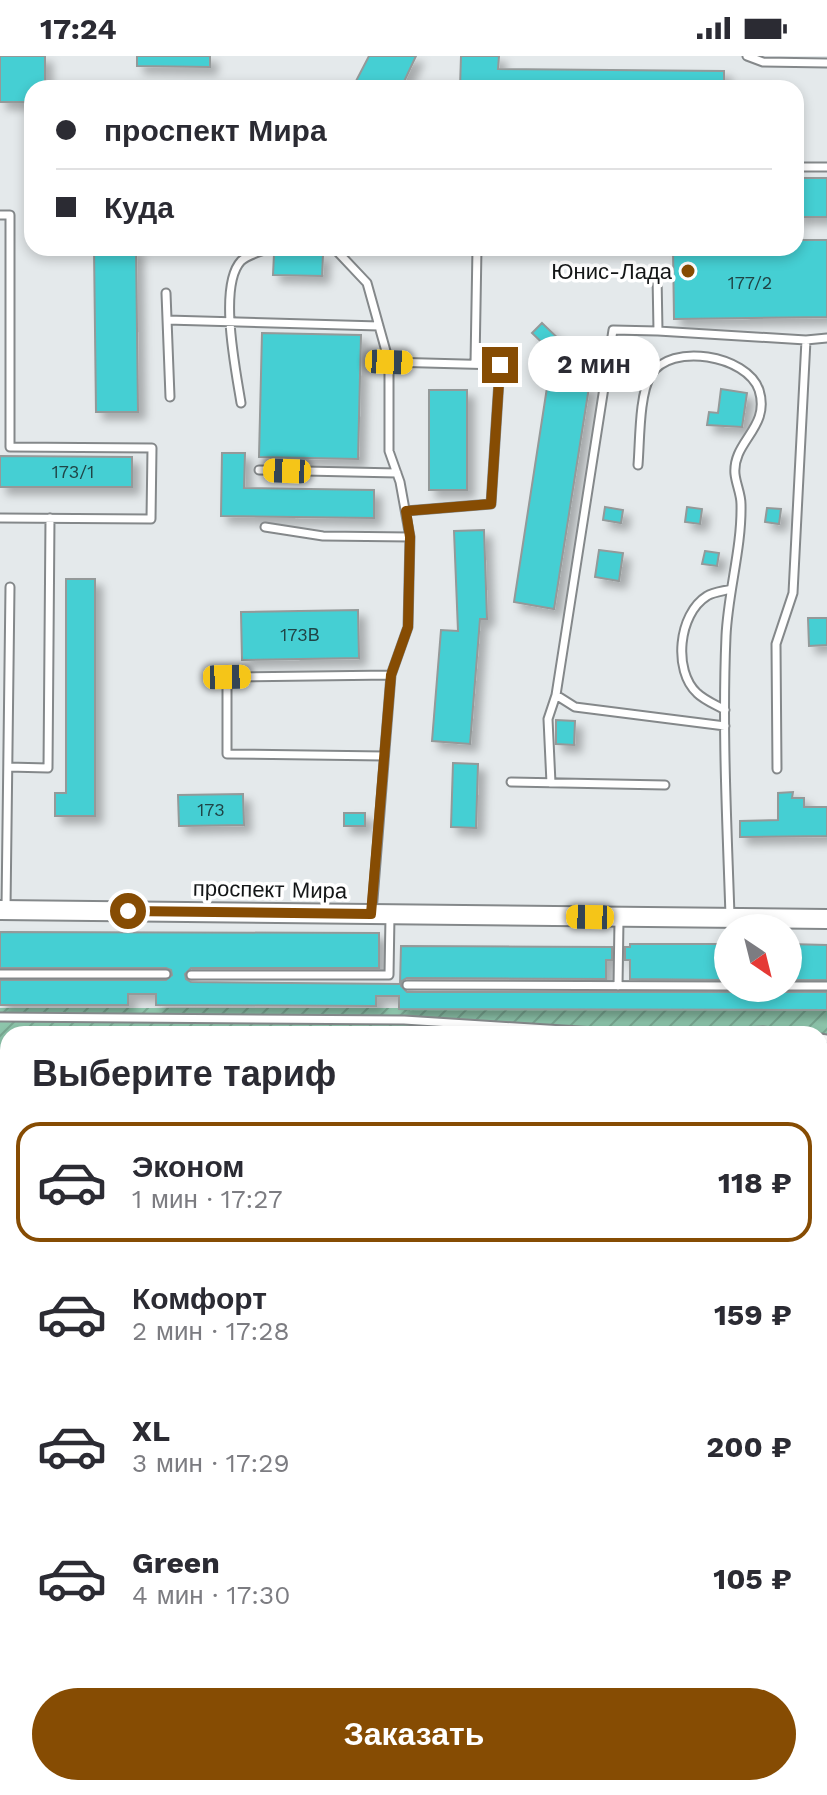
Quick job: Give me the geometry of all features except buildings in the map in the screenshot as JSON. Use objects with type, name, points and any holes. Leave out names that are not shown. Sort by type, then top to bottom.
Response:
[{"type":"street","name":"проспект Мира","points":[[3,910],[714,918]]},
{"type":"street","name":"проспект Мира","points":[[802,919],[827,919]]},
{"type":"lane","points":[[747,56],[763,62],[827,63]]},
{"type":"lane","points":[[804,167],[827,167]]},
{"type":"lane","points":[[0,215],[10,215],[10,447],[152,448],[151,519],[0,518]]},
{"type":"lane","points":[[241,403],[229,322],[232,278],[242,260],[251,256]]},
{"type":"lane","points":[[191,975],[389,975],[381,914],[384,756],[391,675],[408,627],[410,537],[397,473],[389,451],[389,362],[367,283],[342,256]]},
{"type":"lane","points":[[475,364],[477,256]]},
{"type":"lane","points":[[657,275],[658,331]]},
{"type":"lane","points":[[166,293],[170,397]]},
{"type":"lane","points":[[167,320],[379,326]]},
{"type":"lane","points":[[551,783],[548,719],[556,695],[613,330],[806,340],[827,338]]},
{"type":"lane","points":[[777,769],[776,644],[793,593],[806,340]]},
{"type":"lane","points":[[638,465],[645,394],[651,375],[666,359],[684,356],[724,361],[743,368],[758,387],[762,407],[758,424],[738,454],[735,472],[742,502],[726,633],[730,914]]},
{"type":"lane","points":[[389,362],[500,365],[491,504],[406,511]]},
{"type":"lane","points":[[259,470],[397,473]]},
{"type":"lane","points":[[8,767],[48,768],[50,518]]},
{"type":"lane","points":[[265,527],[323,536],[410,537]]},
{"type":"lane","points":[[3,910],[10,587]]},
{"type":"lane","points":[[725,710],[697,693],[684,674],[682,645],[689,615],[706,597],[731,589]]},
{"type":"lane","points":[[384,756],[227,754],[227,677],[391,675]]},
{"type":"lane","points":[[556,695],[575,707],[725,726]]},
{"type":"lane","points":[[511,782],[665,785]]},
{"type":"lane","points":[[618,986],[619,917]]},
{"type":"lane","points":[[0,974],[166,974]]},
{"type":"lane","points":[[407,985],[714,986]]},
{"type":"lane","points":[[802,986],[827,986]]},
{"type":"lane","points":[[0,1017],[404,1020],[500,1026]]},
{"type":"green space","points":[[0,1008],[827,1008],[827,1026],[0,1026]]},
{"type":"place","name":"Юнис-Лада","points":[[688,271]]},
{"type":"route","points":[[128,911],[371,914],[391,675],[408,627],[410,537],[406,511],[491,504],[500,365]]}]
